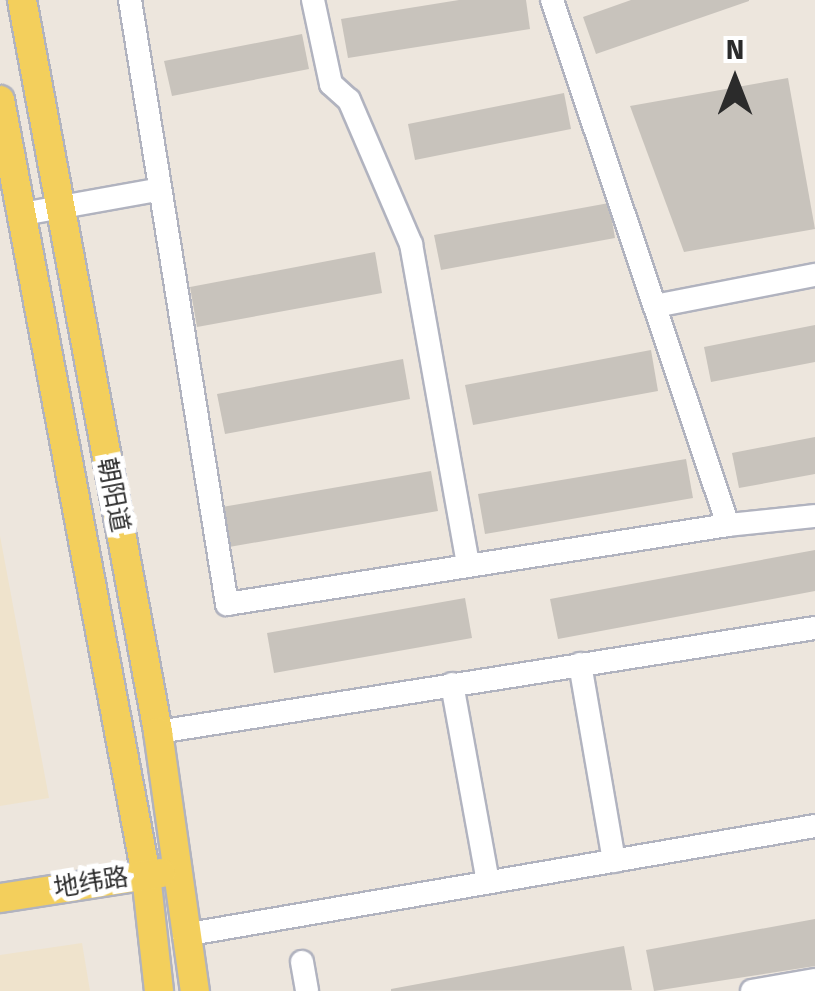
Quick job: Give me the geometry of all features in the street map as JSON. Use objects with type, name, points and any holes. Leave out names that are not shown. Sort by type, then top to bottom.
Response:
[{"type":"main road","name":"朝阳道","points":[[22,0],[158,732],[182,870],[184,935],[195,991]]},
{"type":"main road","name":"朝阳道","points":[[0,100],[146,874],[159,991]]},
{"type":"main road","name":"地纬路","points":[[0,898],[182,870]]},
{"type":"street","points":[[130,0],[157,154],[156,190],[226,604],[468,563],[815,516]]},
{"type":"street","points":[[313,0],[331,84],[349,100],[411,244],[468,563]]},
{"type":"street","points":[[552,0],[728,525]]},
{"type":"street","points":[[22,214],[156,190]]},
{"type":"street","points":[[655,306],[815,275]]},
{"type":"street","points":[[158,732],[815,628]]},
{"type":"street","points":[[580,664],[614,860]]},
{"type":"street","points":[[452,684],[488,882]]},
{"type":"street","points":[[184,935],[815,826]]},
{"type":"street","points":[[302,962],[307,991]]},
{"type":"street","points":[[752,991],[815,980]]},
{"type":"shaded area","points":[[0,536],[49,798],[0,806]]},
{"type":"shaded area","points":[[82,943],[90,991],[0,991],[0,955]]},
{"type":"building","points":[[459,0],[526,0],[530,29],[348,58],[341,19]]},
{"type":"building","points":[[631,0],[749,1],[596,54],[583,17]]},
{"type":"building","points":[[302,34],[309,69],[172,96],[164,61]]},
{"type":"building","points":[[788,78],[815,229],[684,252],[630,106]]},
{"type":"building","points":[[564,93],[571,129],[415,160],[408,124]]},
{"type":"building","points":[[609,203],[615,238],[441,270],[434,235]]},
{"type":"building","points":[[375,252],[382,293],[197,327],[190,287]]},
{"type":"building","points":[[815,325],[815,362],[711,382],[704,347]]},
{"type":"building","points":[[651,350],[658,391],[473,425],[465,385]]},
{"type":"building","points":[[403,359],[410,399],[225,434],[217,394]]},
{"type":"building","points":[[815,437],[815,474],[739,488],[732,453]]},
{"type":"building","points":[[686,459],[693,498],[485,534],[478,494]]},
{"type":"building","points":[[431,471],[438,511],[229,547],[222,507]]},
{"type":"building","points":[[815,550],[815,591],[558,639],[550,599]]},
{"type":"building","points":[[465,598],[472,638],[274,673],[267,633]]},
{"type":"building","points":[[815,919],[815,966],[654,991],[646,950]]},
{"type":"building","points":[[624,946],[632,990],[391,991],[391,989]]}]
